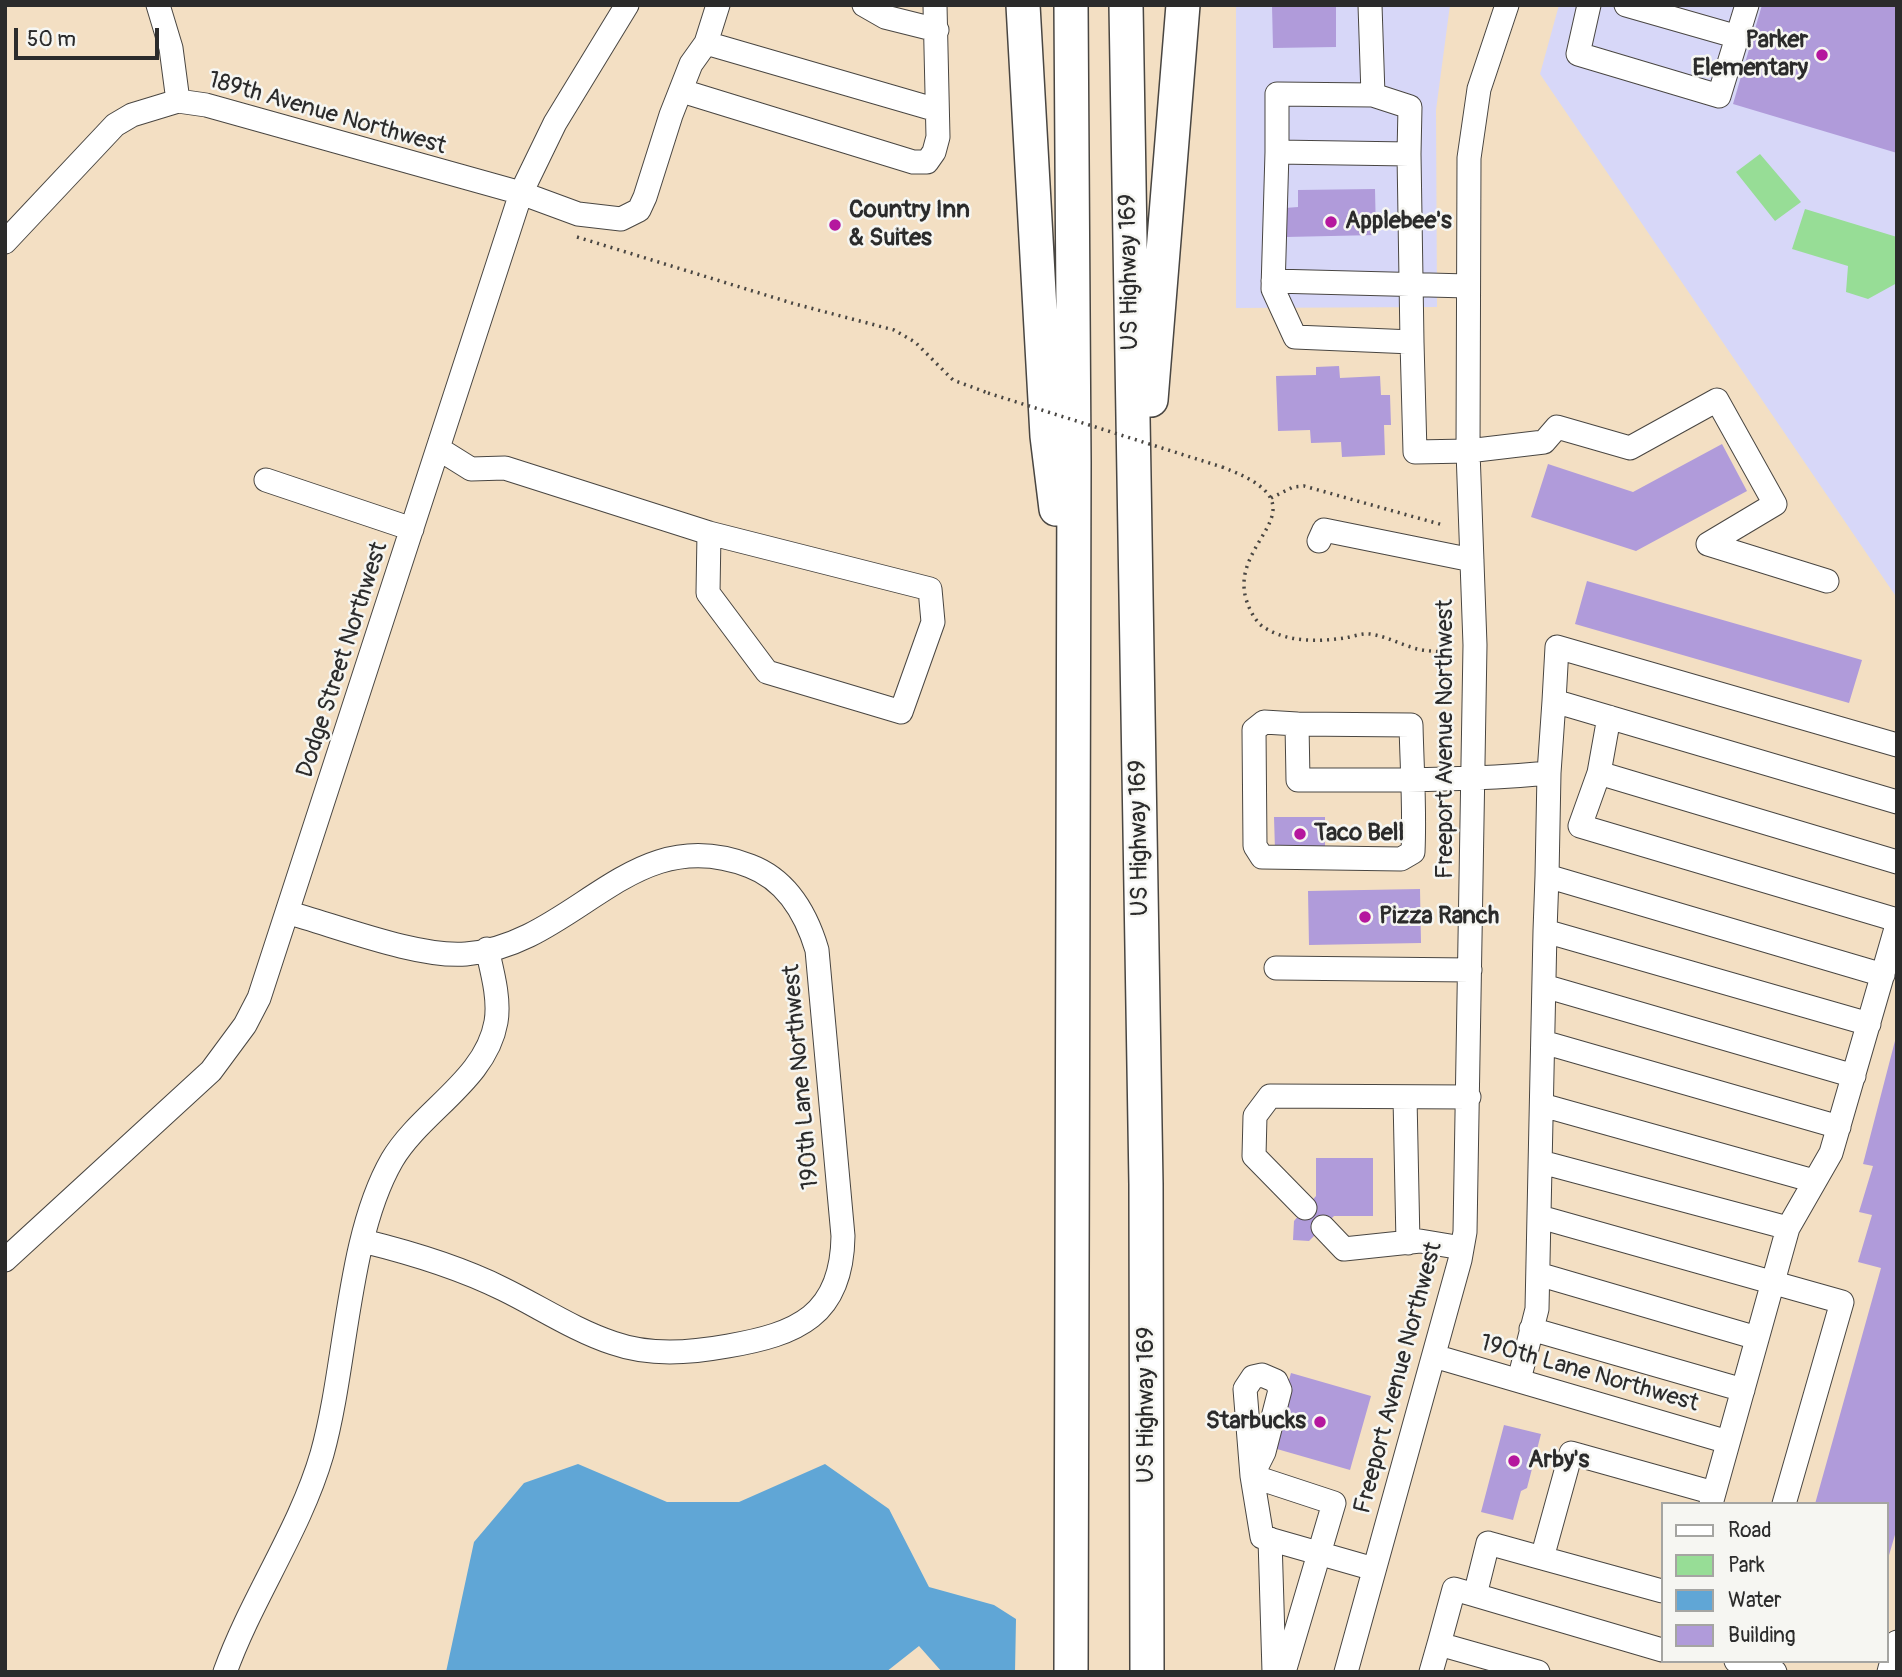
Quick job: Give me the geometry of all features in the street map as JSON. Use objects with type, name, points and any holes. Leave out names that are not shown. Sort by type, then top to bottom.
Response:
[{"type":"highway","points":[[1023,5],[1047,436],[1073,658]]},
{"type":"highway","points":[[1071,5],[1071,1672]]},
{"type":"highway","name":"US Highway 169","points":[[1126,5],[1146,1184],[1147,1672]]},
{"type":"highway","points":[[1135,580],[1183,5]]},
{"type":"street","points":[[158,5],[171,48],[178,101]]},
{"type":"street","name":"Dodge Street Northwest","points":[[5,1260],[185,1096],[230,1048],[259,998],[289,913],[521,193],[555,122],[627,5]]},
{"type":"street","points":[[718,5],[706,43],[691,64],[681,91],[913,162],[927,162],[934,152],[938,137],[935,5]]},
{"type":"street","points":[[864,5],[886,16],[937,30]]},
{"type":"street","points":[[1370,5],[1373,95]]},
{"type":"street","name":"Freeport Avenue Northwest","points":[[1346,1672],[1462,1248],[1467,1195],[1475,645],[1468,452],[1469,158],[1479,89],[1507,5]]},
{"type":"street","points":[[1589,5],[1578,54],[1719,96],[1747,5]]},
{"type":"street","points":[[1626,5],[1738,37]]},
{"type":"street","points":[[706,43],[937,110]]},
{"type":"street","name":"189th Avenue Northwest","points":[[5,242],[115,125],[132,115],[178,101],[246,113],[428,170],[521,193],[578,214],[621,219],[630,217],[645,197],[681,91]]},
{"type":"street","points":[[1412,342],[1295,337],[1273,289],[1278,152],[1277,94],[1373,95],[1410,107],[1410,285],[1412,342],[1415,452],[1468,452],[1544,442],[1557,427],[1630,448],[1717,400],[1775,504],[1708,544],[1827,581]]},
{"type":"street","points":[[1278,152],[1409,154]]},
{"type":"street","points":[[1273,281],[1468,286]]},
{"type":"street","points":[[439,449],[471,469],[505,468],[709,533],[930,589],[933,621],[901,712],[767,672],[708,593],[709,533]]},
{"type":"street","points":[[266,480],[412,529]]},
{"type":"street","points":[[1319,541],[1324,530],[1472,560]]},
{"type":"street","points":[[1519,1380],[1537,1309],[1549,773],[1557,647],[1897,745]]},
{"type":"street","points":[[1554,701],[1897,802]]},
{"type":"street","points":[[1580,827],[1599,773],[1609,717]]},
{"type":"street","points":[[1264,722],[1297,724],[1411,725],[1413,852],[1401,859],[1262,857],[1255,846],[1254,730],[1264,722]]},
{"type":"street","points":[[1297,724],[1298,780],[1473,781],[1549,773]]},
{"type":"street","points":[[1599,773],[1897,862]]},
{"type":"street","points":[[1542,1558],[1571,1453],[1712,1499],[1788,1228],[1831,1153],[1897,923],[1580,827],[1548,825]]},
{"type":"street","name":"190th Lane Northwest","points":[[289,913],[403,945],[465,954],[540,932],[629,873],[654,861],[710,855],[736,860],[759,869],[789,893],[810,928],[817,950],[843,1236],[843,1262],[835,1284],[823,1304],[790,1331],[769,1339],[720,1348],[667,1353],[614,1344],[475,1275],[420,1255],[363,1241]]},
{"type":"street","points":[[1547,876],[1883,975]]},
{"type":"street","points":[[1545,931],[1869,1024]]},
{"type":"street","points":[[225,1672],[239,1633],[299,1514],[321,1455],[337,1391],[363,1241],[381,1182],[393,1160],[425,1117],[481,1060],[491,1040],[496,1020],[496,1003],[487,949]]},
{"type":"street","points":[[1276,968],[1471,970]]},
{"type":"street","points":[[1544,986],[1854,1076]]},
{"type":"street","points":[[1543,1042],[1839,1126]]},
{"type":"street","points":[[1305,1208],[1254,1156],[1255,1116],[1270,1096],[1469,1097]]},
{"type":"street","points":[[1405,1097],[1408,1243]]},
{"type":"street","points":[[1542,1105],[1814,1181]]},
{"type":"street","points":[[1541,1162],[1788,1228]]},
{"type":"street","points":[[1539,1217],[1842,1302],[1785,1502]]},
{"type":"street","points":[[1323,1227],[1344,1249],[1420,1241],[1462,1248]]},
{"type":"street","points":[[1538,1274],[1757,1338]]},
{"type":"street","points":[[1531,1329],[1743,1390]]},
{"type":"street","name":"190th Lane Northwest","points":[[1434,1356],[1728,1442]]},
{"type":"street","points":[[1284,1672],[1320,1553],[1334,1503],[1252,1476],[1262,1536],[1270,1539],[1320,1553],[1374,1569]]},
{"type":"street","points":[[1270,1539],[1274,1672]]},
{"type":"street","points":[[1475,1595],[1488,1543],[1660,1590]]},
{"type":"street","points":[[1430,1672],[1454,1589],[1660,1649]]},
{"type":"street","points":[[1888,1672],[1897,1642]]},
{"type":"street","points":[[1439,1644],[1538,1672]]},
{"type":"street","points":[[1742,1663],[1775,1672]]},
{"type":"path","points":[[564,233],[794,304],[894,330],[915,341],[953,380],[1222,467],[1259,483],[1271,498],[1274,517],[1268,531],[1248,556],[1244,578],[1245,596],[1262,627],[1287,638],[1318,640],[1365,634],[1379,635],[1413,648],[1443,652]]},
{"type":"path","points":[[1271,498],[1293,487],[1304,486],[1443,525]]},
{"type":"shaded area","points":[[1236,5],[1450,5],[1436,110],[1437,307],[1236,308]]},
{"type":"shaded area","points":[[1559,5],[1897,5],[1897,598],[1540,74]]},
{"type":"green space","points":[[1760,154],[1801,202],[1775,221],[1736,172]]},
{"type":"green space","points":[[1805,209],[1897,237],[1897,283],[1868,299],[1846,292],[1848,266],[1792,249]]},
{"type":"water","points":[[578,1464],[667,1502],[739,1502],[825,1464],[889,1509],[929,1587],[994,1605],[1016,1619],[1015,1672],[942,1672],[919,1646],[886,1672],[446,1672],[474,1542],[524,1483]]},
{"type":"building","points":[[1272,5],[1336,5],[1336,47],[1273,48]]},
{"type":"building","name":"Parker Elementary","points":[[1762,5],[1897,5],[1897,153],[1733,104]]},
{"type":"building","name":"Applebee's","points":[[1375,189],[1376,235],[1286,237],[1285,208],[1298,207],[1298,190]]},
{"type":"building","points":[[1339,366],[1340,378],[1380,376],[1381,395],[1390,395],[1391,425],[1384,425],[1385,455],[1342,457],[1341,442],[1311,443],[1310,430],[1278,431],[1276,376],[1316,375],[1316,367]]},
{"type":"building","points":[[1722,444],[1747,491],[1636,551],[1531,517],[1548,464],[1633,492]]},
{"type":"building","points":[[1587,581],[1862,660],[1849,703],[1575,624]]},
{"type":"building","name":"Taco Bell","points":[[1274,817],[1325,817],[1325,850],[1275,850]]},
{"type":"building","name":"Pizza Ranch","points":[[1420,889],[1421,943],[1309,945],[1308,891]]},
{"type":"building","points":[[1896,1037],[1897,1528],[1888,1559],[1888,1502],[1816,1502],[1881,1268],[1858,1262],[1872,1215],[1859,1212],[1873,1166],[1863,1164]]},
{"type":"building","points":[[1316,1158],[1373,1158],[1373,1216],[1334,1216],[1309,1241],[1293,1240],[1294,1221],[1316,1196]]},
{"type":"building","name":"Starbucks","points":[[1291,1373],[1371,1396],[1350,1470],[1270,1447]]},
{"type":"building","name":"Arby's","points":[[1504,1425],[1541,1434],[1527,1488],[1521,1491],[1513,1520],[1481,1512]]},
{"type":"place","name":"Parker Elementary","points":[[1822,55]]},
{"type":"place","name":"Applebee's","points":[[1331,222]]},
{"type":"place","name":"Country Inn & Suites","points":[[835,225]]},
{"type":"place","name":"Taco Bell","points":[[1300,834]]},
{"type":"place","name":"Pizza Ranch","points":[[1365,917]]},
{"type":"place","name":"Starbucks","points":[[1320,1422]]},
{"type":"place","name":"Arby's","points":[[1514,1461]]}]
